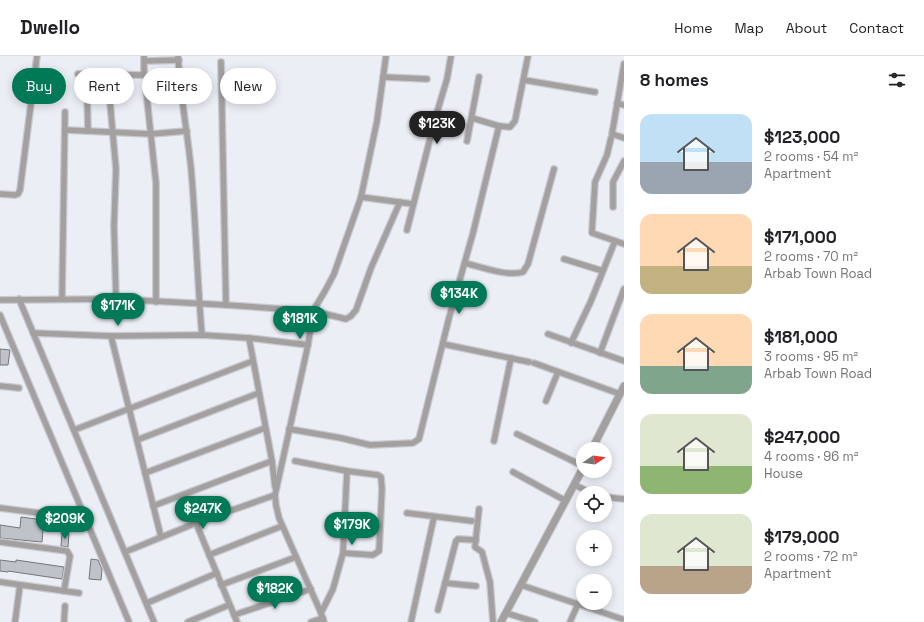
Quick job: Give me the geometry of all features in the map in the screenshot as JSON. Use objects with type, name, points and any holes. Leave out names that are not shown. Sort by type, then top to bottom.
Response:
[{"type":"street","points":[[0,194],[15,195],[18,194],[20,190],[37,56]]},
{"type":"street","points":[[275,493],[308,345],[313,311],[334,274],[361,197],[377,121],[386,56]]},
{"type":"street","points":[[407,230],[435,119],[447,79],[451,56]]},
{"type":"street","points":[[472,118],[499,126],[510,127],[515,121],[528,56]]},
{"type":"street","points":[[134,75],[142,75],[144,72],[144,58],[178,58],[187,131],[202,335]]},
{"type":"street","points":[[221,62],[226,305]]},
{"type":"street","points":[[624,64],[612,134],[624,138]]},
{"type":"street","points":[[383,77],[427,79]]},
{"type":"street","points":[[467,141],[479,78]]},
{"type":"street","points":[[524,80],[595,92]]},
{"type":"street","points":[[617,103],[624,105]]},
{"type":"street","points":[[87,104],[88,131]]},
{"type":"street","points":[[110,104],[116,168],[114,226],[116,299]]},
{"type":"street","points":[[148,104],[156,183],[156,302]]},
{"type":"street","points":[[62,299],[66,130],[65,112]]},
{"type":"street","points":[[289,429],[341,438],[370,445],[413,443],[419,439],[499,126]]},
{"type":"street","points":[[66,130],[151,134],[187,131]]},
{"type":"street","points":[[611,138],[607,155],[595,182],[592,233],[624,244]]},
{"type":"street","points":[[612,207],[612,182],[624,161]]},
{"type":"street","points":[[465,263],[507,273],[519,274],[523,272],[528,264],[554,169]]},
{"type":"street","points":[[361,197],[413,204]]},
{"type":"street","points":[[0,300],[116,299],[226,305],[313,311],[344,319],[351,316],[356,310],[371,268],[400,202]]},
{"type":"street","points":[[571,343],[591,301],[615,241]]},
{"type":"street","points":[[564,259],[603,271]]},
{"type":"street","points":[[600,353],[624,289]]},
{"type":"street","points":[[19,299],[154,622]]},
{"type":"street","points":[[0,316],[129,622]]},
{"type":"street","points":[[33,333],[111,336],[202,335],[249,338],[308,345]]},
{"type":"street","points":[[548,334],[624,361]]},
{"type":"street","points":[[111,336],[161,537]]},
{"type":"street","points":[[249,338],[272,461],[276,505],[282,526],[322,618]]},
{"type":"street","points":[[443,344],[531,362],[620,394]]},
{"type":"street","points":[[494,441],[511,358]]},
{"type":"street","points":[[74,430],[253,360]]},
{"type":"street","points":[[546,401],[558,372]]},
{"type":"street","points":[[0,386],[20,388]]},
{"type":"street","points":[[596,442],[624,386]]},
{"type":"street","points":[[137,440],[259,393]]},
{"type":"street","points":[[146,473],[265,428]]},
{"type":"street","points":[[517,434],[576,464]]},
{"type":"street","points":[[154,506],[272,461]]},
{"type":"street","points":[[296,461],[347,471],[378,474],[381,478],[382,489],[379,551],[373,555],[343,553]]},
{"type":"street","points":[[311,622],[322,618],[333,589],[343,553],[347,471]]},
{"type":"street","points":[[513,472],[566,501]]},
{"type":"street","points":[[501,622],[578,478]]},
{"type":"street","points":[[125,552],[275,493]]},
{"type":"street","points":[[612,497],[624,499]]},
{"type":"street","points":[[0,508],[86,519]]},
{"type":"street","points":[[479,509],[475,547],[482,552],[490,582],[493,622]]},
{"type":"street","points":[[407,513],[472,521]]},
{"type":"street","points":[[411,622],[434,516]]},
{"type":"street","points":[[196,523],[237,622]]},
{"type":"street","points":[[209,555],[282,526]]},
{"type":"street","points":[[438,610],[457,539],[476,540]]},
{"type":"street","points":[[0,542],[67,551],[70,556],[64,591]]},
{"type":"street","points":[[221,585],[296,557]]},
{"type":"street","points":[[147,603],[216,573]]},
{"type":"street","points":[[0,582],[79,593]]},
{"type":"street","points":[[445,583],[476,586]]},
{"type":"street","points":[[15,622],[20,585]]},
{"type":"street","points":[[521,585],[576,603]]},
{"type":"street","points":[[234,615],[310,589]]},
{"type":"street","points":[[188,622],[230,605]]},
{"type":"street","points":[[64,622],[65,606]]},
{"type":"street","points":[[570,622],[576,608]]},
{"type":"street","points":[[596,610],[622,619]]},
{"type":"street","points":[[506,613],[535,622]]},
{"type":"building","points":[[0,349],[10,350],[8,365],[0,365]]},
{"type":"building","points":[[21,517],[44,520],[42,542],[0,538],[0,525],[20,528]]},
{"type":"building","points":[[62,534],[69,534],[68,547],[61,546]]},
{"type":"building","points":[[91,559],[98,560],[102,569],[101,580],[89,579]]},
{"type":"building","points":[[0,560],[16,562],[16,560],[64,567],[62,579],[0,571]]}]
